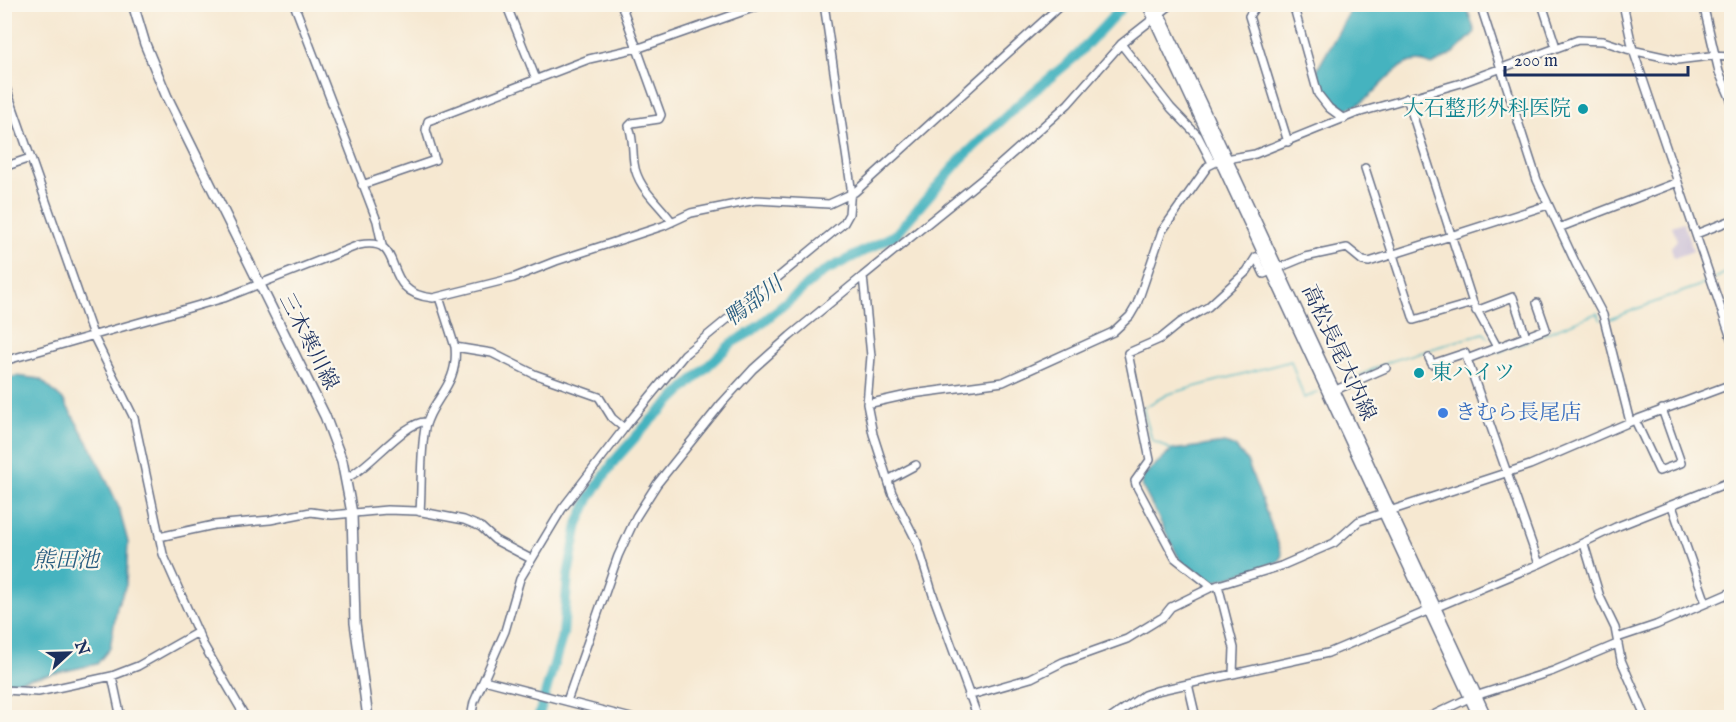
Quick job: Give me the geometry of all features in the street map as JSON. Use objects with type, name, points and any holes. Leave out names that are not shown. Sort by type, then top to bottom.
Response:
[{"type":"main road","name":"三木寒川線","points":[[133,4],[145,44],[167,96],[325,416],[346,478],[352,513],[355,623],[368,717]]},
{"type":"main road","name":"高松長尾大内線","points":[[1147,4],[1156,13],[1220,160],[1275,269],[1433,609],[1473,697],[1479,717]]},
{"type":"main road","name":"高松長尾大内線","points":[[1473,697],[1487,717]]},
{"type":"street","points":[[294,4],[377,221],[382,245],[401,285],[419,297],[439,297],[513,278],[672,222],[691,213],[756,200],[829,204],[851,195],[964,95],[1059,5]]},
{"type":"street","points":[[506,4],[536,79]]},
{"type":"street","points":[[621,4],[660,115],[659,119],[632,123],[629,126],[635,142],[634,163],[647,195],[660,205],[672,222]]},
{"type":"street","points":[[362,185],[435,160],[426,130],[428,120],[589,59],[635,48],[764,4]]},
{"type":"street","points":[[471,717],[505,631],[520,579],[562,509],[624,428],[701,339],[843,223],[849,214],[851,195],[845,140],[824,4]]},
{"type":"street","points":[[565,701],[618,556],[636,517],[657,484],[716,411],[753,369],[863,276],[972,189],[1068,104],[1121,44],[1156,13],[1172,4]]},
{"type":"street","points":[[1257,4],[1249,16],[1288,142]]},
{"type":"street","points":[[1293,4],[1318,94],[1329,108],[1344,119]]},
{"type":"street","points":[[1480,4],[1517,123],[1548,205],[1561,226],[1576,264],[1607,326],[1633,421],[1659,471],[1681,462],[1662,409]]},
{"type":"street","points":[[1542,4],[1556,47]]},
{"type":"street","points":[[1623,4],[1633,50],[1731,341]]},
{"type":"street","points":[[1703,4],[1715,57],[1731,102]]},
{"type":"street","points":[[867,404],[912,394],[1003,382],[1113,332],[1130,316],[1137,304],[1165,225],[1220,160],[1240,158],[1288,142],[1344,119],[1502,69],[1556,47],[1591,39],[1677,60],[1731,57]]},
{"type":"street","points":[[1121,44],[1171,108],[1220,160]]},
{"type":"street","points":[[4,82],[93,335],[134,418],[159,537],[171,574],[198,632],[246,717]]},
{"type":"street","points":[[1407,98],[1473,303],[1497,347]]},
{"type":"street","points":[[4,166],[30,158]]},
{"type":"street","points":[[1365,168],[1414,320],[1473,303]]},
{"type":"street","points":[[1561,226],[1678,182]]},
{"type":"street","points":[[1233,674],[1234,648],[1215,586],[1175,558],[1136,485],[1135,481],[1150,460],[1128,353],[1160,339],[1181,322],[1208,307],[1247,271],[1256,257],[1264,274],[1305,257],[1347,248],[1363,261],[1451,237],[1548,205]]},
{"type":"street","points":[[1696,234],[1731,220]]},
{"type":"street","points":[[4,361],[187,309],[260,285],[339,252],[373,242],[382,245]]},
{"type":"street","points":[[863,276],[871,356],[867,404],[873,434],[888,480],[917,542],[933,596],[968,696],[978,717]]},
{"type":"street","points":[[420,512],[427,423],[455,366],[455,346],[439,297]]},
{"type":"street","points":[[1476,311],[1513,297],[1526,337]]},
{"type":"street","points":[[1467,359],[1546,329],[1537,303]]},
{"type":"street","points":[[455,346],[492,353],[534,374],[599,398],[612,418],[624,428]]},
{"type":"street","points":[[1429,358],[1432,364],[1465,353],[1539,564]]},
{"type":"street","points":[[1332,391],[1386,368]]},
{"type":"street","points":[[968,696],[1031,678],[1064,662],[1127,639],[1163,617],[1171,607],[1215,586],[1288,563],[1334,543],[1359,521],[1566,451],[1662,409],[1731,384]]},
{"type":"street","points":[[346,478],[367,466],[404,432],[420,423],[427,423]]},
{"type":"street","points":[[888,480],[916,465]]},
{"type":"street","points":[[1111,717],[1144,695],[1328,653],[1539,564],[1617,527],[1731,482]]},
{"type":"street","points":[[1672,506],[1706,603]]},
{"type":"street","points":[[159,537],[214,525],[270,520],[310,512],[332,515],[387,510],[420,512],[464,520],[481,527],[495,540],[531,559]]},
{"type":"street","points":[[1584,544],[1628,680],[1646,717]]},
{"type":"street","points":[[1427,717],[1473,697],[1571,664],[1617,641],[1731,592]]},
{"type":"street","points":[[4,690],[38,692],[112,676],[138,666],[198,632]]},
{"type":"street","points":[[112,676],[121,717]]},
{"type":"street","points":[[484,680],[631,717]]},
{"type":"street","points":[[1188,684],[1196,717]]},
{"type":"shaded area","points":[[1683,222],[1693,251],[1674,258],[1671,247],[1677,240],[1672,226]]},
{"type":"water","points":[[1354,4],[1466,5],[1475,32],[1454,53],[1432,65],[1418,61],[1406,64],[1396,70],[1365,100],[1354,107],[1341,109],[1320,82],[1317,70]]},
{"type":"water","name":"熊田池","points":[[16,376],[40,379],[64,401],[91,447],[118,505],[128,542],[126,585],[117,607],[110,648],[97,664],[5,684],[4,380]]},
{"type":"water","points":[[1225,443],[1235,447],[1247,461],[1282,554],[1280,561],[1211,583],[1180,560],[1141,484],[1143,476],[1172,450]]},
{"type":"waterway","name":"鴨部川","points":[[538,718],[563,634],[568,575],[578,524],[590,497],[615,460],[650,421],[733,342],[751,332],[823,272],[895,235],[960,160],[1021,102],[1075,57],[1125,4]]},
{"type":"waterway","points":[[1716,278],[1732,269]]},
{"type":"waterway","points":[[1610,319],[1706,283]]},
{"type":"waterway","points":[[1499,352],[1597,313],[1601,320]]},
{"type":"waterway","points":[[1359,376],[1391,361],[1484,333],[1488,338]]},
{"type":"waterway","points":[[1172,450],[1152,440],[1143,408],[1168,394],[1291,361],[1304,398],[1319,392]]},
{"type":"place","name":"大石整形外科医院","points":[[1583,109]]},
{"type":"place","name":"東ハイツ","points":[[1419,373]]},
{"type":"place","name":"きむら長尾店","points":[[1443,413]]}]
